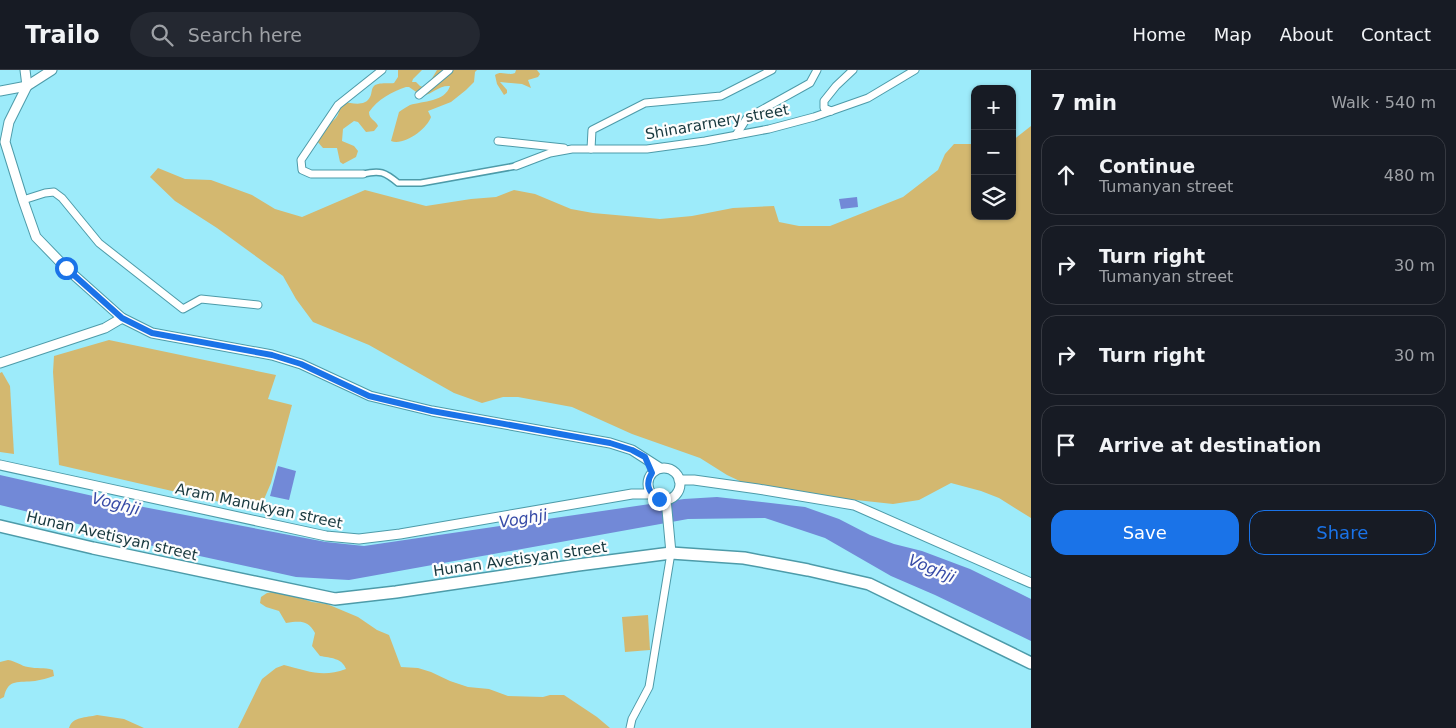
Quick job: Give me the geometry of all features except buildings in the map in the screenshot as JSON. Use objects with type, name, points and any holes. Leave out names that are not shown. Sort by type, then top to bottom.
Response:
[{"type":"highway","name":"Hunan Avetisyan street","points":[[0,526],[111,552],[335,599],[396,592],[578,565],[671,548],[744,558],[869,584],[1031,663]]},
{"type":"street","points":[[0,91],[26,86],[52,70]]},
{"type":"street","points":[[382,70],[338,105],[301,160],[302,170],[311,174],[363,174],[378,171],[389,176],[398,184],[421,183],[516,166]]},
{"type":"street","points":[[419,95],[449,70]]},
{"type":"street","points":[[591,149],[592,130],[645,104],[721,96],[772,70]]},
{"type":"street","points":[[736,135],[747,118],[810,83],[817,70]]},
{"type":"street","points":[[831,111],[824,108],[824,101],[853,70]]},
{"type":"street","name":"Shinararnery street","points":[[516,166],[550,153],[591,149],[647,149],[769,129],[868,98],[915,70]]},
{"type":"street","points":[[25,72],[26,86],[9,122],[5,142],[36,237],[66,268],[122,318],[152,333],[264,353],[301,364],[370,396],[432,411],[610,443],[632,450],[660,468],[672,470],[676,473],[679,480],[678,491]]},
{"type":"street","points":[[498,141],[572,150]]},
{"type":"street","points":[[23,200],[54,192],[62,198],[99,243],[183,310],[201,299],[258,305]]},
{"type":"street","points":[[0,363],[105,328],[122,318]]},
{"type":"street","points":[[645,457],[652,473]]},
{"type":"street","name":"Aram Manukyan street","points":[[0,465],[326,536],[359,540],[632,494],[652,494]]},
{"type":"street","points":[[660,468],[652,473],[647,484],[652,494],[659,499],[666,500],[674,496],[694,480]]},
{"type":"street","points":[[679,480],[694,480],[758,489],[854,505],[1031,583]]},
{"type":"street","name":"Aram Manukyan street","points":[[632,494],[647,484]]},
{"type":"street","points":[[630,728],[632,719],[649,687],[671,548],[666,500]]},
{"type":"shaded area","points":[[398,70],[422,70],[412,82],[416,82],[423,87],[431,80],[437,70],[477,70],[474,82],[466,90],[451,102],[428,111],[431,117],[425,127],[402,141],[391,141],[399,112],[410,105],[439,98],[450,86],[422,96],[406,87],[381,100],[369,112],[370,117],[378,126],[374,131],[366,132],[358,122],[354,121],[343,129],[342,141],[354,146],[358,151],[356,157],[343,164],[340,162],[337,148],[323,148],[316,140],[337,116],[339,106],[344,102],[358,104],[365,102],[370,97],[374,86],[394,83],[398,77]]},
{"type":"shaded area","points":[[516,70],[537,70],[540,74],[538,77],[528,80],[531,88],[522,84],[500,82],[507,90],[507,93],[504,95],[497,84],[495,75],[500,73],[512,74]]},
{"type":"shaded area","points":[[1031,126],[1031,518],[999,498],[951,483],[919,500],[893,504],[819,496],[746,484],[727,475],[700,458],[632,434],[572,407],[518,397],[503,397],[482,403],[454,393],[369,345],[313,322],[296,299],[283,276],[217,228],[175,201],[150,177],[158,168],[185,179],[211,180],[252,195],[275,209],[302,217],[365,190],[426,206],[496,197],[514,190],[535,194],[571,209],[593,213],[660,219],[692,216],[733,208],[774,206],[779,222],[799,226],[830,226],[903,197],[938,170],[945,154],[954,144],[971,144],[971,220],[1016,220],[1016,138]]},
{"type":"shaded area","points":[[109,340],[276,375],[268,399],[292,405],[271,483],[259,511],[59,465],[53,372],[54,356]]},
{"type":"shaded area","points":[[2,372],[10,386],[14,454],[0,452],[0,373]]},
{"type":"shaded area","points":[[273,592],[286,593],[312,602],[327,604],[358,617],[377,630],[389,635],[401,667],[418,668],[468,687],[489,689],[508,696],[543,697],[564,695],[610,728],[238,728],[262,679],[276,668],[284,665],[322,673],[346,669],[339,661],[320,656],[312,646],[315,633],[309,626],[303,622],[286,623],[279,611],[260,603],[261,597]]},
{"type":"shaded area","points":[[648,615],[650,650],[625,652],[622,617]]},
{"type":"shaded area","points":[[8,660],[31,668],[53,670],[54,676],[37,681],[11,684],[4,697],[0,699],[0,662]]},
{"type":"shaded area","points":[[97,715],[124,719],[144,728],[69,728],[77,719]]},
{"type":"water","points":[[857,197],[858,207],[841,209],[839,199]]},
{"type":"water","points":[[278,466],[296,471],[289,500],[270,496]]},
{"type":"water","name":"Voghji","points":[[0,475],[133,505],[326,542],[364,546],[684,499],[717,497],[805,507],[839,519],[870,535],[894,544],[922,551],[970,569],[1031,599],[1031,641],[891,576],[825,538],[765,518],[688,519],[349,580],[296,577],[89,532],[82,525],[0,505]]},
{"type":"route","points":[[66,268],[122,318],[152,333],[272,355],[301,364],[369,396],[432,411],[610,443],[632,450],[645,457],[652,473],[647,484],[648,488],[659,499]]}]
